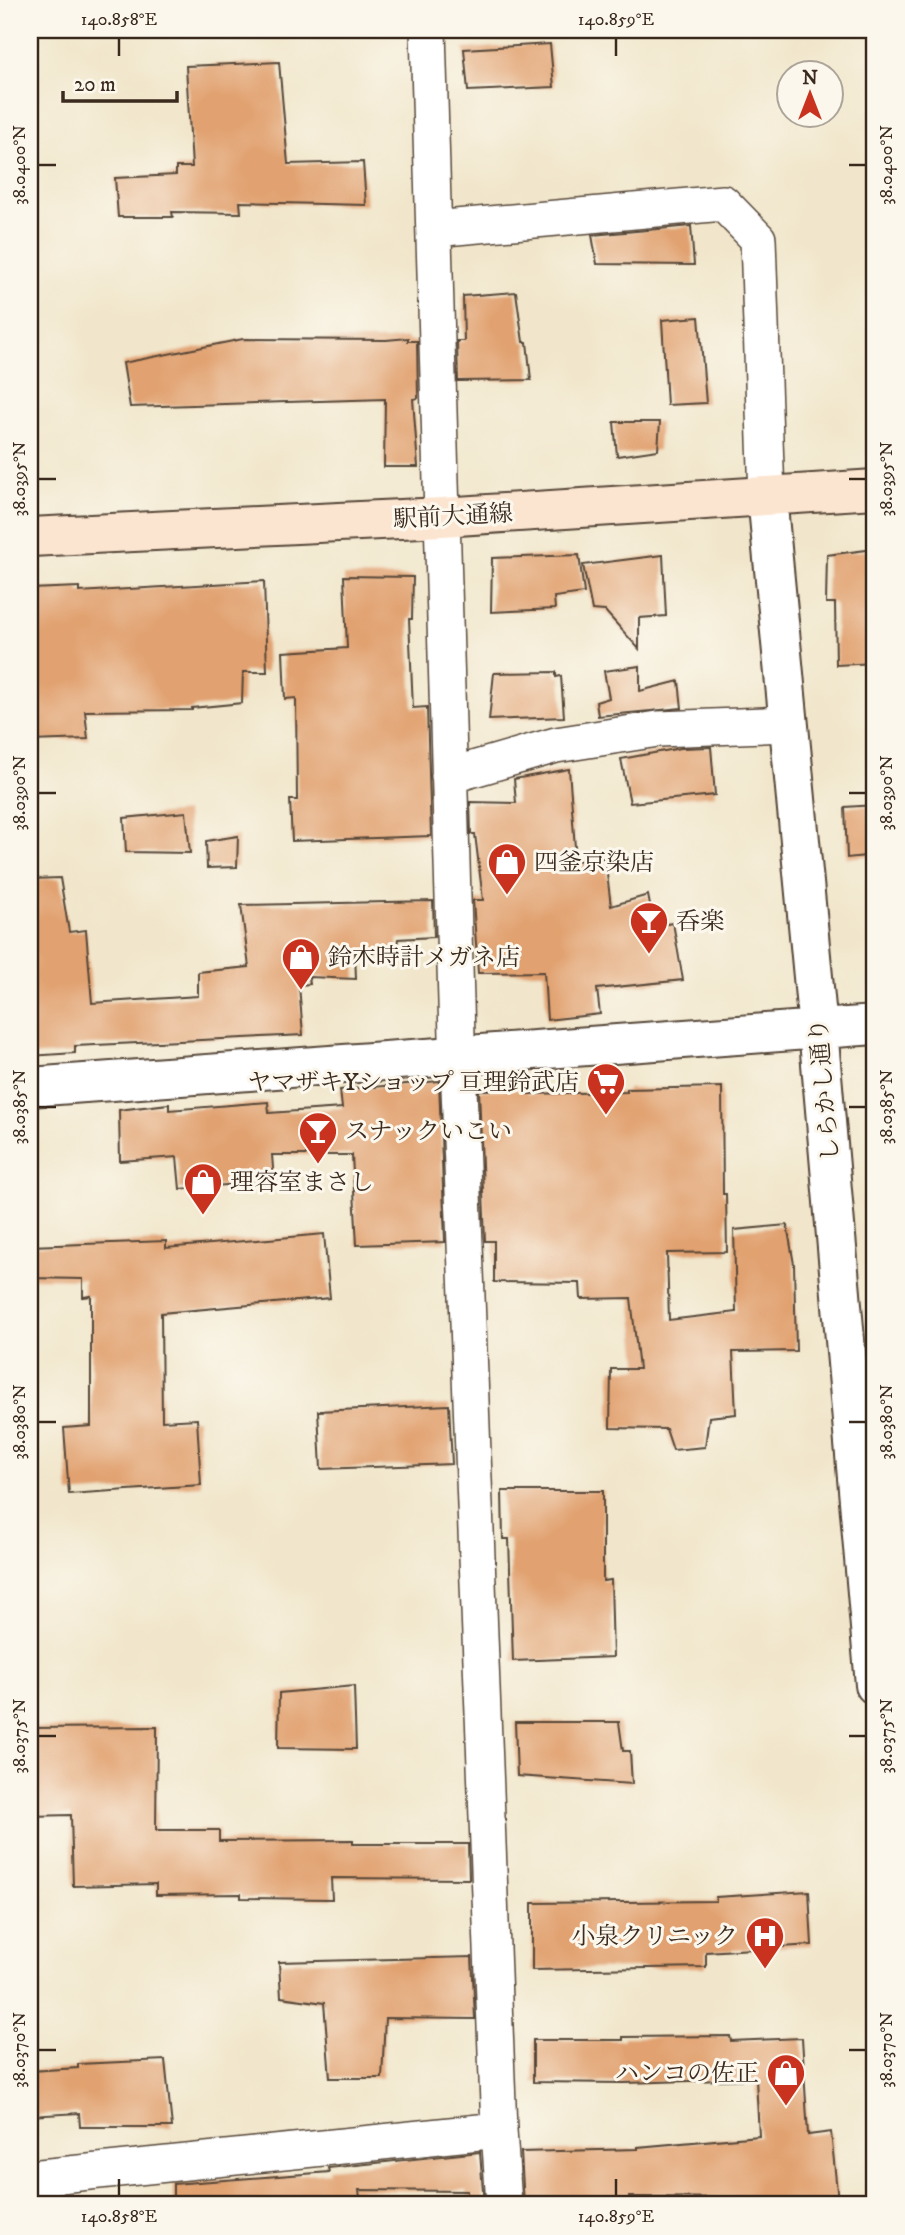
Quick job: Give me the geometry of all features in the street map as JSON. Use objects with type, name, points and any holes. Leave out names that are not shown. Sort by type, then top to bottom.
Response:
[{"type":"main road","name":"駅前大通線","points":[[30,537],[442,517],[875,489]]},
{"type":"street","points":[[428,30],[458,1055],[504,2205]]},
{"type":"street","points":[[434,229],[723,203],[758,239],[767,496]]},
{"type":"street","name":"しらかし通り","points":[[767,496],[818,1029],[875,1685]]},
{"type":"street","points":[[449,776],[569,743],[658,729],[789,724]]},
{"type":"street","points":[[30,1087],[875,1025]]},
{"type":"street","points":[[30,2178],[499,2130]]},
{"type":"building","points":[[550,44],[554,87],[468,91],[464,49]]},
{"type":"building","points":[[279,62],[288,164],[363,162],[366,205],[240,202],[241,213],[172,212],[173,217],[118,217],[115,178],[176,175],[176,167],[192,167],[186,66]]},
{"type":"building","points":[[691,226],[694,265],[597,264],[592,235]]},
{"type":"building","points":[[516,292],[523,342],[527,342],[531,380],[458,381],[457,341],[464,341],[463,296]]},
{"type":"building","points":[[699,317],[706,403],[667,405],[662,320]]},
{"type":"building","points":[[408,338],[408,341],[417,341],[418,398],[413,399],[418,467],[384,467],[385,399],[130,407],[123,363],[243,339]]},
{"type":"building","points":[[614,422],[660,422],[658,450],[617,456]]},
{"type":"building","points":[[875,549],[875,663],[836,665],[835,603],[826,603],[827,555]]},
{"type":"building","points":[[579,555],[584,593],[554,597],[555,609],[491,612],[492,558]]},
{"type":"building","points":[[663,555],[666,616],[639,618],[639,649],[605,611],[592,610],[583,565]]},
{"type":"building","points":[[344,576],[413,577],[412,619],[409,619],[413,708],[427,707],[431,836],[292,841],[290,800],[297,800],[296,698],[285,699],[283,652],[347,648]]},
{"type":"building","points":[[264,581],[267,672],[243,672],[242,703],[192,710],[85,711],[88,739],[30,741],[30,589],[79,587],[79,592]]},
{"type":"building","points":[[640,666],[640,691],[679,681],[682,708],[598,716],[596,702],[609,698],[604,671]]},
{"type":"building","points":[[556,672],[556,677],[561,676],[564,717],[489,720],[494,673]]},
{"type":"building","points":[[711,747],[715,795],[630,803],[621,759],[681,748]]},
{"type":"building","points":[[569,769],[576,861],[605,858],[611,906],[648,895],[654,926],[673,923],[683,980],[597,989],[600,1014],[547,1020],[544,972],[478,973],[473,900],[483,900],[475,834],[471,834],[470,802],[516,803],[514,779]]},
{"type":"building","points":[[875,805],[875,855],[847,858],[845,807]]},
{"type":"building","points":[[186,812],[190,853],[126,852],[124,818]]},
{"type":"building","points":[[238,836],[237,867],[207,868],[206,841]]},
{"type":"building","points":[[60,878],[69,932],[86,930],[92,1003],[198,996],[198,972],[249,967],[241,905],[433,901],[434,937],[398,939],[396,952],[355,952],[356,979],[309,977],[310,984],[299,985],[303,1035],[75,1046],[75,1053],[30,1056],[30,879]]},
{"type":"building","points":[[439,1081],[445,1242],[357,1245],[352,1155],[272,1155],[274,1181],[180,1189],[177,1157],[120,1161],[119,1110],[169,1104],[169,1110],[268,1102],[269,1113],[342,1108],[340,1090]]},
{"type":"building","points":[[722,1087],[723,1194],[726,1194],[727,1252],[667,1253],[669,1320],[736,1312],[734,1230],[787,1225],[794,1264],[796,1351],[733,1352],[736,1414],[709,1417],[705,1447],[673,1450],[666,1429],[610,1428],[611,1369],[639,1369],[631,1298],[581,1299],[580,1283],[494,1282],[494,1241],[485,1241],[479,1090],[527,1089],[527,1094]]},
{"type":"building","points":[[324,1234],[330,1298],[161,1313],[162,1421],[197,1419],[201,1485],[69,1494],[64,1428],[91,1426],[91,1296],[83,1297],[83,1279],[30,1278],[30,1246],[166,1241],[166,1248]]},
{"type":"building","points":[[449,1405],[452,1464],[321,1469],[318,1411]]},
{"type":"building","points":[[502,1491],[603,1491],[603,1581],[611,1580],[613,1657],[513,1661],[509,1539],[503,1539]]},
{"type":"building","points":[[354,1686],[356,1749],[278,1748],[279,1693]]},
{"type":"building","points":[[515,1722],[619,1722],[623,1751],[630,1751],[632,1784],[517,1776]]},
{"type":"building","points":[[157,1727],[156,1830],[219,1830],[219,1841],[353,1840],[353,1844],[468,1844],[469,1879],[331,1878],[332,1899],[241,1898],[241,1894],[156,1895],[156,1884],[73,1886],[71,1815],[30,1816],[30,1728]]},
{"type":"building","points":[[809,1891],[812,1945],[706,1952],[706,1967],[532,1970],[532,1903],[716,1901],[716,1897]]},
{"type":"building","points":[[472,1957],[475,2019],[385,2018],[382,2078],[330,2078],[324,2003],[281,1997],[279,1962]]},
{"type":"building","points":[[730,2036],[731,2041],[802,2038],[808,2135],[831,2132],[838,2201],[748,2205],[748,2198],[629,2197],[629,2204],[524,2205],[521,2152],[638,2149],[759,2136],[756,2079],[624,2083],[533,2082],[533,2040]]},
{"type":"building","points":[[165,2060],[172,2127],[80,2127],[79,2113],[30,2116],[30,2071],[78,2068],[78,2064]]},
{"type":"building","points":[[480,2152],[484,2205],[468,2205],[467,2191],[359,2190],[361,2205],[173,2205],[173,2184],[329,2172],[328,2168]]},
{"type":"place","name":"四釜京染店","points":[[507,896]]},
{"type":"place","name":"呑楽","points":[[649,955]]},
{"type":"place","name":"鈴木時計メガネ店","points":[[301,991]]},
{"type":"place","name":"ヤマザキYショップ 亘理鈴武店","points":[[606,1116]]},
{"type":"place","name":"スナックいこい","points":[[318,1165]]},
{"type":"place","name":"理容室まさし","points":[[203,1216]]},
{"type":"place","name":"小泉クリニック","points":[[765,1970]]},
{"type":"place","name":"ハンコの佐正","points":[[786,2107]]}]
